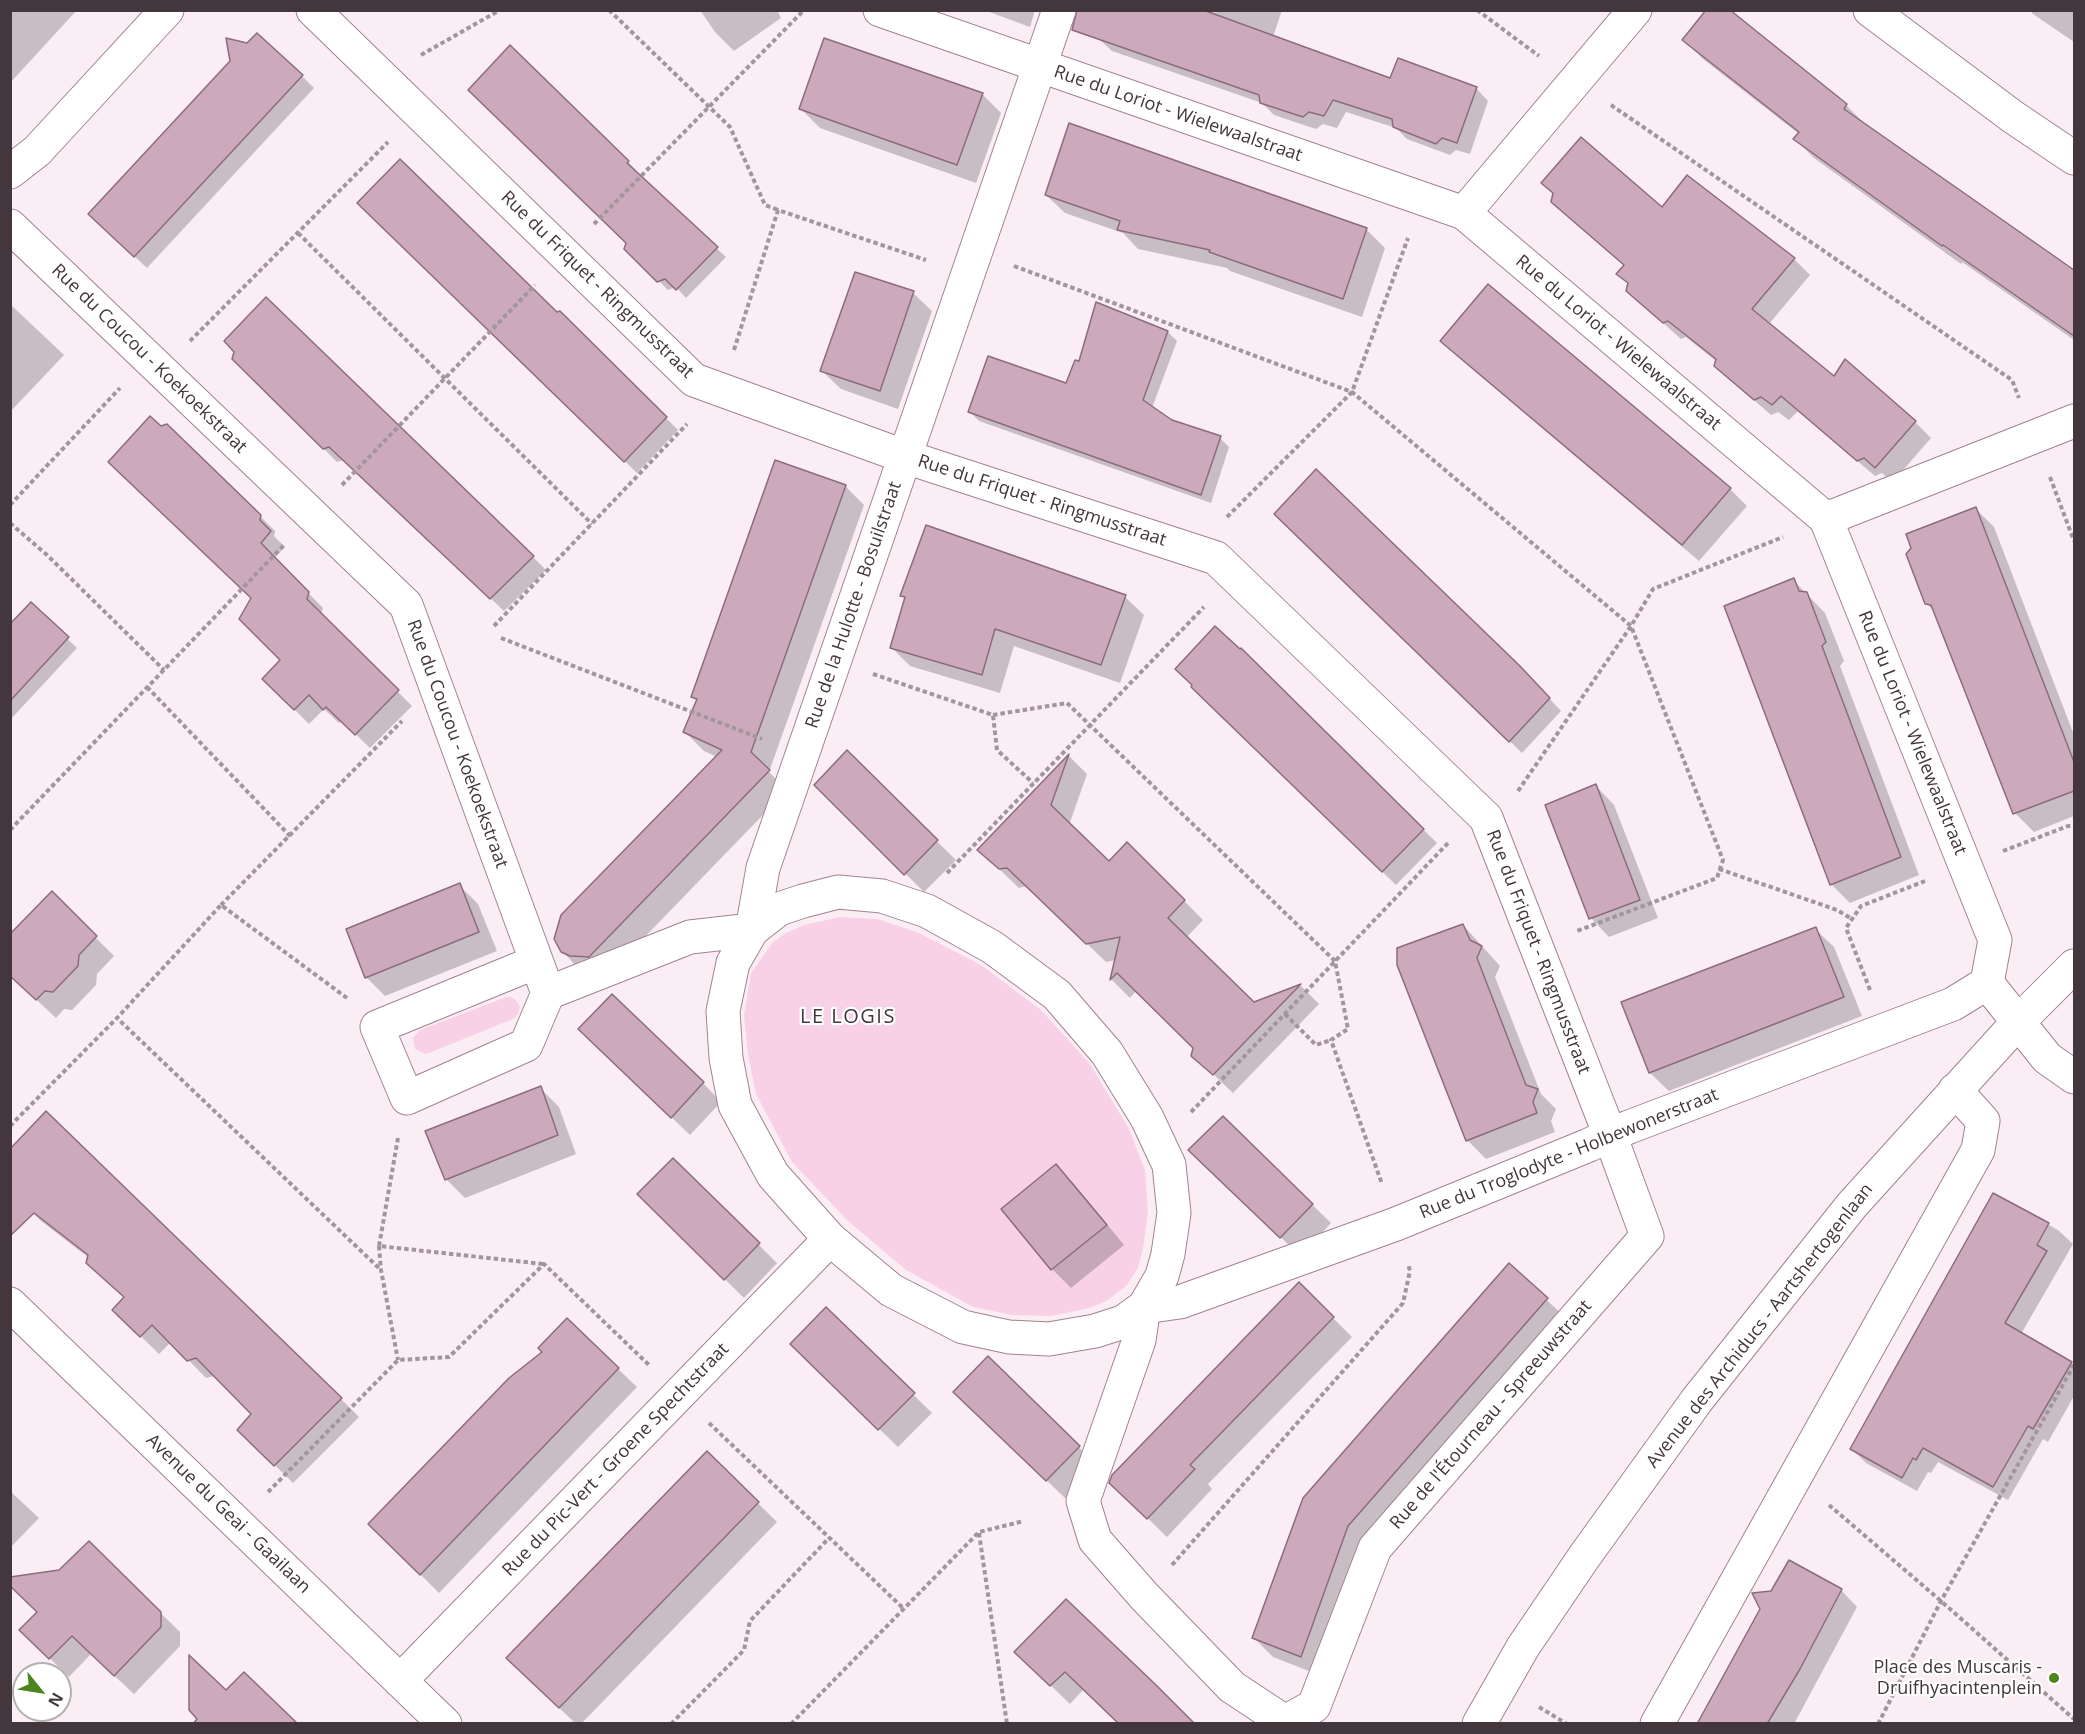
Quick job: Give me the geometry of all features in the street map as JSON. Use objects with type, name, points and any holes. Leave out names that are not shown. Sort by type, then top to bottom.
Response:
[{"type":"street","points":[[10,172],[38,151],[167,10]]},
{"type":"street","name":"Rue du Friquet - Ringmusstraat","points":[[314,10],[694,380],[906,456],[1216,558],[1486,818],[1610,1135]]},
{"type":"street","name":"Rue du Loriot - Wielewaalstraat","points":[[880,10],[1464,213],[1826,519],[1995,940],[1987,983]]},
{"type":"street","name":"Rue de la Hulotte - Bosuilstraat","points":[[752,930],[763,868],[1059,10]]},
{"type":"street","points":[[1464,213],[1635,10]]},
{"type":"street","points":[[1870,10],[2013,117],[2074,158]]},
{"type":"street","name":"Rue du Coucou - Koekoekstraat","points":[[10,226],[406,605],[548,993]]},
{"type":"street","points":[[1826,519],[2074,421]]},
{"type":"street","points":[[1144,1307],[1123,1322],[1095,1331],[1049,1339],[1009,1338],[963,1328],[891,1290],[830,1239],[773,1175],[735,1105],[726,1058],[723,1011],[733,963],[752,930],[779,909],[838,892],[882,896],[927,911],[992,947],[1057,995],[1107,1053],[1146,1118],[1169,1165],[1174,1213],[1168,1254],[1162,1276],[1144,1307],[1139,1340],[1083,1501],[1095,1540],[1144,1596]]},
{"type":"street","points":[[536,962],[377,1027],[407,1098],[526,1045],[548,993],[690,937],[752,930]]},
{"type":"street","name":"Avenue des Archiducs - Aartshertogenlaan","points":[[1479,1724],[1523,1647],[1697,1400],[1852,1205],[2018,1022],[2074,966]]},
{"type":"street","points":[[1987,983],[2047,1058],[2074,1077]]},
{"type":"street","name":"Rue du Troglodyte - Holbewonerstraat","points":[[1144,1307],[1180,1302],[1396,1224],[1610,1135],[1953,1004],[1987,983]]},
{"type":"street","points":[[1657,1724],[1794,1475],[1978,1150],[1983,1121],[1955,1090]]},
{"type":"street","name":"Rue de l'Étourneau - Spreeuwstraat","points":[[1144,1596],[1232,1687],[1285,1722],[1314,1706],[1375,1548],[1647,1236],[1610,1135]]},
{"type":"street","name":"Rue du Pic-Vert - Groene Spechtstraat","points":[[400,1681],[830,1239]]},
{"type":"street","name":"Avenue du Geai - Gaailaan","points":[[10,1305],[445,1724]]},
{"type":"path","points":[[412,61],[500,10]]},
{"type":"path","points":[[609,10],[730,127],[765,205],[933,263]]},
{"type":"path","points":[[597,221],[804,10]]},
{"type":"path","points":[[1477,10],[1547,61]]},
{"type":"path","points":[[1601,99],[2012,380],[2023,408]]},
{"type":"path","points":[[187,344],[389,141]]},
{"type":"path","points":[[731,359],[778,210]]},
{"type":"path","points":[[1223,522],[1352,392],[1411,228]]},
{"type":"path","points":[[298,233],[592,524]]},
{"type":"path","points":[[1007,263],[1352,392],[1631,626],[1723,860],[1717,878],[1567,935]]},
{"type":"path","points":[[339,488],[542,277]]},
{"type":"path","points":[[10,505],[128,380]]},
{"type":"path","points":[[494,626],[689,422]]},
{"type":"path","points":[[2046,468],[2074,541]]},
{"type":"path","points":[[10,523],[47,555],[164,670]]},
{"type":"path","points":[[1513,798],[1631,626],[1653,589],[1789,534]]},
{"type":"path","points":[[10,830],[284,544]]},
{"type":"path","points":[[940,880],[1207,604]]},
{"type":"path","points":[[501,638],[768,741]]},
{"type":"path","points":[[863,671],[993,715],[1067,703],[1335,961],[1348,1029],[1331,1040],[1316,1045],[1285,1014]]},
{"type":"path","points":[[147,687],[290,836]]},
{"type":"path","points":[[993,715],[997,750],[1033,783]]},
{"type":"path","points":[[10,1126],[117,1018],[221,905],[404,718]]},
{"type":"path","points":[[1999,852],[2068,826],[2074,826]]},
{"type":"path","points":[[1184,1120],[1452,840]]},
{"type":"path","points":[[1719,869],[1837,910],[1852,920]]},
{"type":"path","points":[[1872,997],[1846,928],[1861,906],[1935,877]]},
{"type":"path","points":[[221,905],[355,1004]]},
{"type":"path","points":[[117,1018],[381,1270]]},
{"type":"path","points":[[1331,1040],[1383,1185]]},
{"type":"path","points":[[398,1137],[379,1246],[381,1270],[398,1360]]},
{"type":"path","points":[[379,1246],[544,1264],[652,1368]]},
{"type":"path","points":[[1144,1596],[1403,1303],[1410,1271],[1407,1261]]},
{"type":"path","points":[[266,1494],[398,1360],[449,1358],[544,1264]]},
{"type":"path","points":[[1878,1724],[1941,1601],[2074,1365]]},
{"type":"path","points":[[702,1416],[904,1609]]},
{"type":"path","points":[[1794,1475],[2074,1719]]},
{"type":"path","points":[[791,1724],[979,1532],[1024,1521]]},
{"type":"path","points":[[979,1532],[1007,1724]]},
{"type":"path","points":[[670,1724],[744,1650],[750,1621],[829,1538]]},
{"type":"path","points":[[1537,1707],[1567,1724]]},
{"type":"shaded area","points":[[840,917],[877,919],[917,932],[981,965],[1041,1010],[1090,1064],[1129,1129],[1145,1170],[1148,1211],[1138,1268],[1126,1286],[1108,1300],[1090,1308],[1051,1316],[1012,1315],[973,1307],[906,1270],[848,1221],[792,1162],[756,1094],[748,1055],[744,1015],[751,973],[773,942],[786,933],[804,925]]},
{"type":"shaded area","points":[[509,996],[516,1000],[520,1007],[513,1019],[429,1053],[425,1054],[415,1049],[413,1038],[420,1030]]},
{"type":"building","points":[[1077,10],[1206,11],[1390,78],[1398,58],[1477,87],[1457,143],[1442,138],[1436,144],[1393,127],[1392,119],[1333,100],[1324,116],[1309,112],[1303,117],[1260,103],[1259,95],[1072,30]]},
{"type":"building","points":[[1706,10],[1730,10],[1847,104],[1844,109],[2074,270],[2074,336],[1942,246],[1793,139],[1799,132],[1682,40]]},
{"type":"building","points":[[257,33],[303,75],[134,257],[88,214],[230,61],[226,38],[247,43]]},
{"type":"building","points":[[824,38],[983,93],[957,165],[799,109]]},
{"type":"building","points":[[510,45],[629,161],[627,163],[718,247],[676,290],[665,279],[657,282],[624,249],[626,243],[468,90]]},
{"type":"building","points":[[1069,123],[1367,228],[1343,299],[1209,252],[1210,250],[1117,230],[1120,221],[1045,195]]},
{"type":"building","points":[[1581,137],[1662,207],[1687,175],[1795,258],[1752,309],[1834,376],[1845,359],[1916,421],[1875,468],[1864,458],[1857,461],[1781,396],[1772,405],[1761,397],[1754,400],[1714,366],[1716,359],[1668,321],[1663,323],[1626,291],[1628,283],[1616,274],[1624,265],[1551,202],[1553,193],[1541,183]]},
{"type":"building","points":[[400,159],[557,312],[560,311],[667,417],[624,462],[357,203]]},
{"type":"building","points":[[855,272],[914,291],[880,391],[820,371]]},
{"type":"building","points":[[1488,284],[1731,488],[1682,545],[1440,341]]},
{"type":"building","points":[[266,297],[534,556],[490,599],[329,447],[323,449],[232,359],[234,352],[224,341]]},
{"type":"building","points":[[1096,302],[1168,331],[1143,400],[1172,420],[1221,436],[1201,495],[968,412],[988,356],[1066,383],[1075,360],[1079,361]]},
{"type":"building","points":[[150,416],[161,426],[167,424],[261,515],[260,520],[271,531],[261,543],[309,592],[307,599],[399,690],[355,735],[326,707],[323,710],[309,695],[294,710],[262,679],[280,660],[239,619],[251,598],[108,462]]},
{"type":"building","points":[[775,460],[846,485],[751,752],[770,770],[589,957],[570,956],[561,952],[554,939],[561,915],[722,750],[683,732],[697,699],[691,697]]},
{"type":"building","points":[[1316,469],[1520,666],[1550,698],[1509,742],[1274,514]]},
{"type":"building","points":[[1976,507],[2074,762],[2074,791],[2013,814],[1931,605],[1925,604],[1906,554],[1911,548],[1906,534]]},
{"type":"building","points":[[926,525],[1126,595],[1101,665],[995,629],[982,675],[890,648],[905,597],[900,596]]},
{"type":"building","points":[[1794,578],[1799,591],[1807,592],[1826,642],[1822,646],[1901,857],[1830,885],[1724,606]]},
{"type":"building","points":[[31,602],[69,637],[10,701],[10,624]]},
{"type":"building","points":[[1215,626],[1241,648],[1424,829],[1382,872],[1175,669]]},
{"type":"building","points":[[847,750],[938,840],[904,875],[814,785]]},
{"type":"building","points":[[1069,754],[1051,805],[1109,861],[1127,842],[1185,900],[1168,918],[1254,1002],[1301,984],[1213,1075],[1191,1056],[1193,1048],[1117,973],[1110,980],[1120,937],[1086,944],[1007,868],[999,869],[977,850]]},
{"type":"building","points":[[1596,784],[1640,900],[1589,919],[1545,805]]},
{"type":"building","points":[[460,883],[479,932],[365,978],[346,929]]},
{"type":"building","points":[[52,891],[97,936],[79,955],[78,966],[53,992],[45,991],[36,1000],[10,976],[10,934]]},
{"type":"building","points":[[1463,924],[1470,940],[1482,946],[1477,958],[1526,1085],[1538,1089],[1533,1102],[1537,1113],[1466,1141],[1397,965],[1397,948]]},
{"type":"building","points":[[1816,927],[1844,997],[1649,1073],[1621,1002]]},
{"type":"building","points":[[612,994],[704,1082],[671,1118],[578,1029]]},
{"type":"building","points":[[541,1086],[558,1135],[445,1180],[425,1131]]},
{"type":"building","points":[[46,1111],[342,1398],[274,1466],[237,1430],[251,1414],[196,1358],[187,1361],[152,1325],[140,1337],[112,1310],[124,1297],[86,1263],[88,1255],[34,1213],[10,1236],[10,1149]]},
{"type":"building","points":[[1223,1116],[1313,1204],[1280,1238],[1188,1150]]},
{"type":"building","points":[[673,1158],[760,1243],[724,1280],[637,1194]]},
{"type":"building","points":[[1056,1164],[1107,1225],[1051,1270],[1001,1209]]},
{"type":"building","points":[[1993,1193],[2049,1223],[2037,1245],[2047,1251],[2005,1323],[2072,1362],[2033,1429],[2028,1426],[1993,1487],[1923,1448],[1916,1460],[1913,1458],[1902,1478],[1850,1449]]},
{"type":"building","points":[[1509,1263],[1548,1298],[1348,1526],[1301,1657],[1252,1638],[1303,1498]]},
{"type":"building","points":[[1299,1282],[1334,1317],[1190,1465],[1195,1469],[1147,1519],[1109,1483],[1112,1475]]},
{"type":"building","points":[[826,1307],[915,1393],[878,1430],[790,1344]]},
{"type":"building","points":[[567,1318],[619,1368],[420,1575],[368,1524],[509,1378],[542,1352],[538,1348]]},
{"type":"building","points":[[988,1356],[1080,1446],[1046,1481],[953,1392]]},
{"type":"building","points":[[707,1451],[759,1502],[559,1708],[506,1658]]},
{"type":"building","points":[[89,1541],[161,1612],[161,1627],[114,1676],[72,1636],[49,1659],[19,1630],[37,1612],[10,1586],[10,1577],[59,1570]]},
{"type":"building","points":[[1789,1560],[1842,1589],[1800,1669],[1767,1724],[1697,1724],[1760,1609],[1752,1593],[1771,1591]]},
{"type":"building","points":[[1066,1599],[1195,1724],[1119,1724],[1065,1672],[1050,1686],[1014,1652]]},
{"type":"building","points":[[189,1655],[226,1690],[244,1672],[298,1724],[193,1724],[197,1719],[189,1710]]},
{"type":"place","name":"Place des Muscaris - Druifhyacintenplein","points":[[2054,1678]]},
{"type":"district","name":"LE LOGIS","points":[[848,1017]]}]
